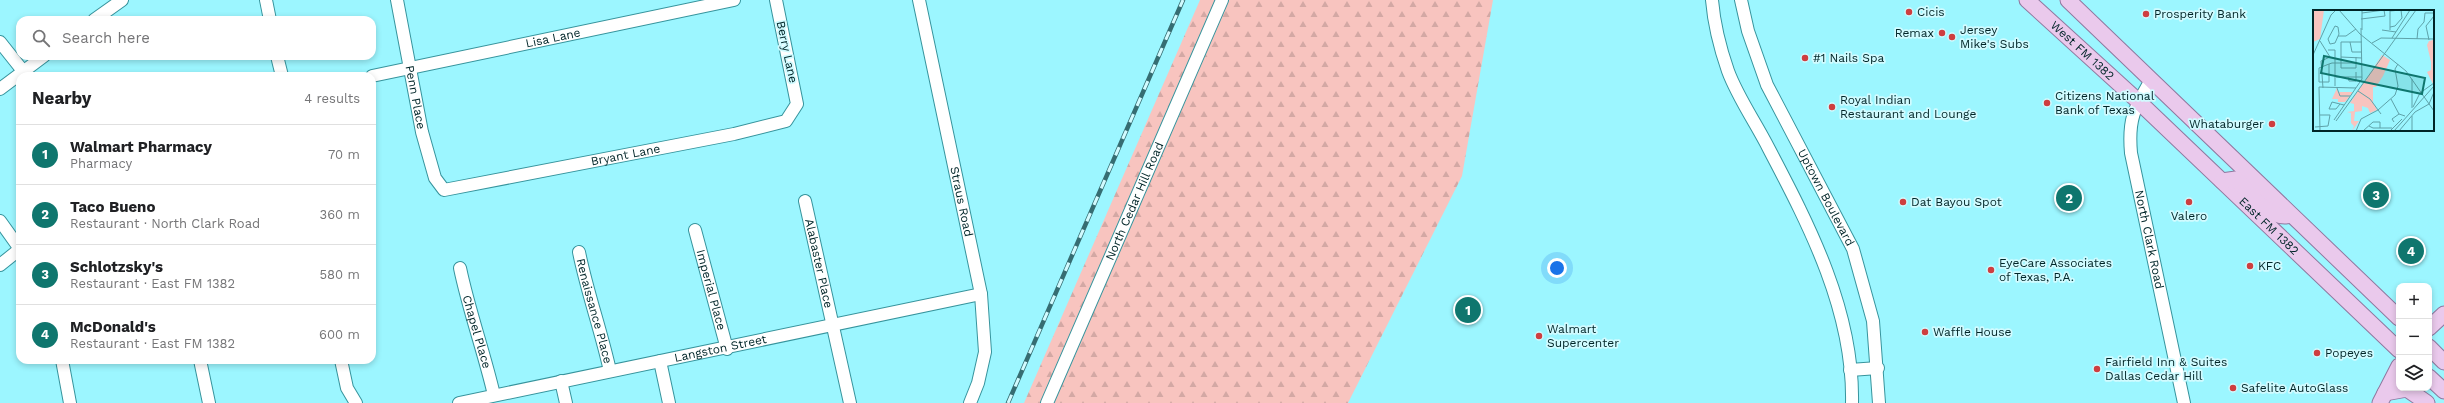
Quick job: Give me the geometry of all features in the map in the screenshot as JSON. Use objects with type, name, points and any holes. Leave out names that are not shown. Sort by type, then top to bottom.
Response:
[{"type":"main road","name":"West FM 1382","points":[[2028,0],[2138,101]]},
{"type":"main road","name":"West FM 1382","points":[[2068,0],[2151,80]]},
{"type":"main road","name":"East FM 1382","points":[[2151,80],[2396,315]]},
{"type":"main road","name":"East FM 1382","points":[[2138,101],[2396,347]]},
{"type":"main road","points":[[2222,181],[2236,179],[2271,212],[2282,217],[2291,215]]},
{"type":"main road","points":[[2276,232],[2289,231],[2312,236]]},
{"type":"main road","points":[[2432,325],[2444,314]]},
{"type":"main road","points":[[2432,350],[2444,362]]},
{"type":"main road","points":[[2383,398],[2396,372]]},
{"type":"main road","points":[[2432,381],[2444,391]]},
{"type":"main road","points":[[2383,398],[2407,389],[2427,403]]},
{"type":"street","points":[[100,16],[122,0]]},
{"type":"street","points":[[266,0],[269,16]]},
{"type":"street","name":"Penn Place","points":[[397,0],[422,132],[435,178],[444,190]]},
{"type":"street","name":"Lisa Lane","points":[[376,75],[734,0]]},
{"type":"street","name":"Berry Lane","points":[[776,0],[797,104]]},
{"type":"street","name":"Straus Road","points":[[919,0],[981,294],[985,352],[978,383],[970,403]]},
{"type":"street","name":"North Cedar Hill Road","points":[[1047,403],[1222,0]]},
{"type":"street","points":[[1712,0],[1714,19],[1728,71],[1812,230],[1842,322],[1850,370],[1852,403]]},
{"type":"street","name":"Uptown Boulevard","points":[[1741,0],[1748,31],[1767,86],[1853,249],[1873,321],[1878,368],[1879,403]]},
{"type":"street","points":[[0,42],[23,71],[38,60]]},
{"type":"street","points":[[279,60],[281,72]]},
{"type":"street","points":[[0,89],[16,76]]},
{"type":"street","name":"North Clark Road","points":[[2151,80],[2138,101],[2128,130],[2130,152],[2184,403]]},
{"type":"street","name":"Bryant Lane","points":[[444,190],[749,130],[786,121],[797,104]]},
{"type":"street","name":"Alabaster Place","points":[[805,201],[850,403]]},
{"type":"street","points":[[0,221],[16,243]]},
{"type":"street","name":"Imperial Place","points":[[695,230],[727,349]]},
{"type":"street","points":[[0,265],[16,252]]},
{"type":"street","name":"Renaissance Place","points":[[579,252],[584,276],[601,328],[610,371]]},
{"type":"street","name":"Chapel Place","points":[[460,268],[468,306],[482,347],[494,395]]},
{"type":"street","name":"Langston Street","points":[[459,403],[473,402],[494,395],[561,381],[727,349],[981,294]]},
{"type":"street","points":[[660,361],[669,403]]},
{"type":"street","points":[[63,364],[70,403]]},
{"type":"street","points":[[201,364],[209,403]]},
{"type":"street","points":[[343,364],[347,388],[356,403]]},
{"type":"street","points":[[1850,370],[1878,368]]},
{"type":"street","points":[[561,381],[566,403]]},
{"type":"green space","points":[[1200,0],[1493,0],[1462,176],[1348,403],[1024,403]]},
{"type":"railway","points":[[1008,403],[1183,0]]},
{"type":"place","name":"Cicis","points":[[1909,12]]},
{"type":"place","name":"Prosperity Bank","points":[[2146,14]]},
{"type":"place","name":"Remax","points":[[1942,33]]},
{"type":"place","name":"Jersey Mike's Subs","points":[[1952,37]]},
{"type":"place","name":"#1 Nails Spa","points":[[1805,58]]},
{"type":"place","name":"Citizens National Bank of Texas","points":[[2047,103]]},
{"type":"place","name":"Royal Indian Restaurant and Lounge","points":[[1832,107]]},
{"type":"place","name":"Whataburger","points":[[2272,124]]},
{"type":"place","name":"Schlotzsky's","points":[[2376,195]]},
{"type":"place","name":"Taco Bueno","points":[[2069,198]]},
{"type":"place","name":"Dat Bayou Spot","points":[[1903,202]]},
{"type":"place","name":"Valero","points":[[2189,202]]},
{"type":"place","name":"McDonald's","points":[[2411,251]]},
{"type":"place","name":"KFC","points":[[2250,266]]},
{"type":"place","name":"EyeCare Associates of Texas, P.A.","points":[[1991,270]]},
{"type":"place","name":"Walmart Pharmacy","points":[[1468,310]]},
{"type":"place","name":"Waffle House","points":[[1925,332]]},
{"type":"place","name":"Walmart Supercenter","points":[[1539,336]]},
{"type":"place","name":"Popeyes","points":[[2317,353]]},
{"type":"place","name":"Fairfield Inn & Suites Dallas Cedar Hill","points":[[2097,369]]},
{"type":"place","name":"Safelite AutoGlass","points":[[2233,388]]}]
